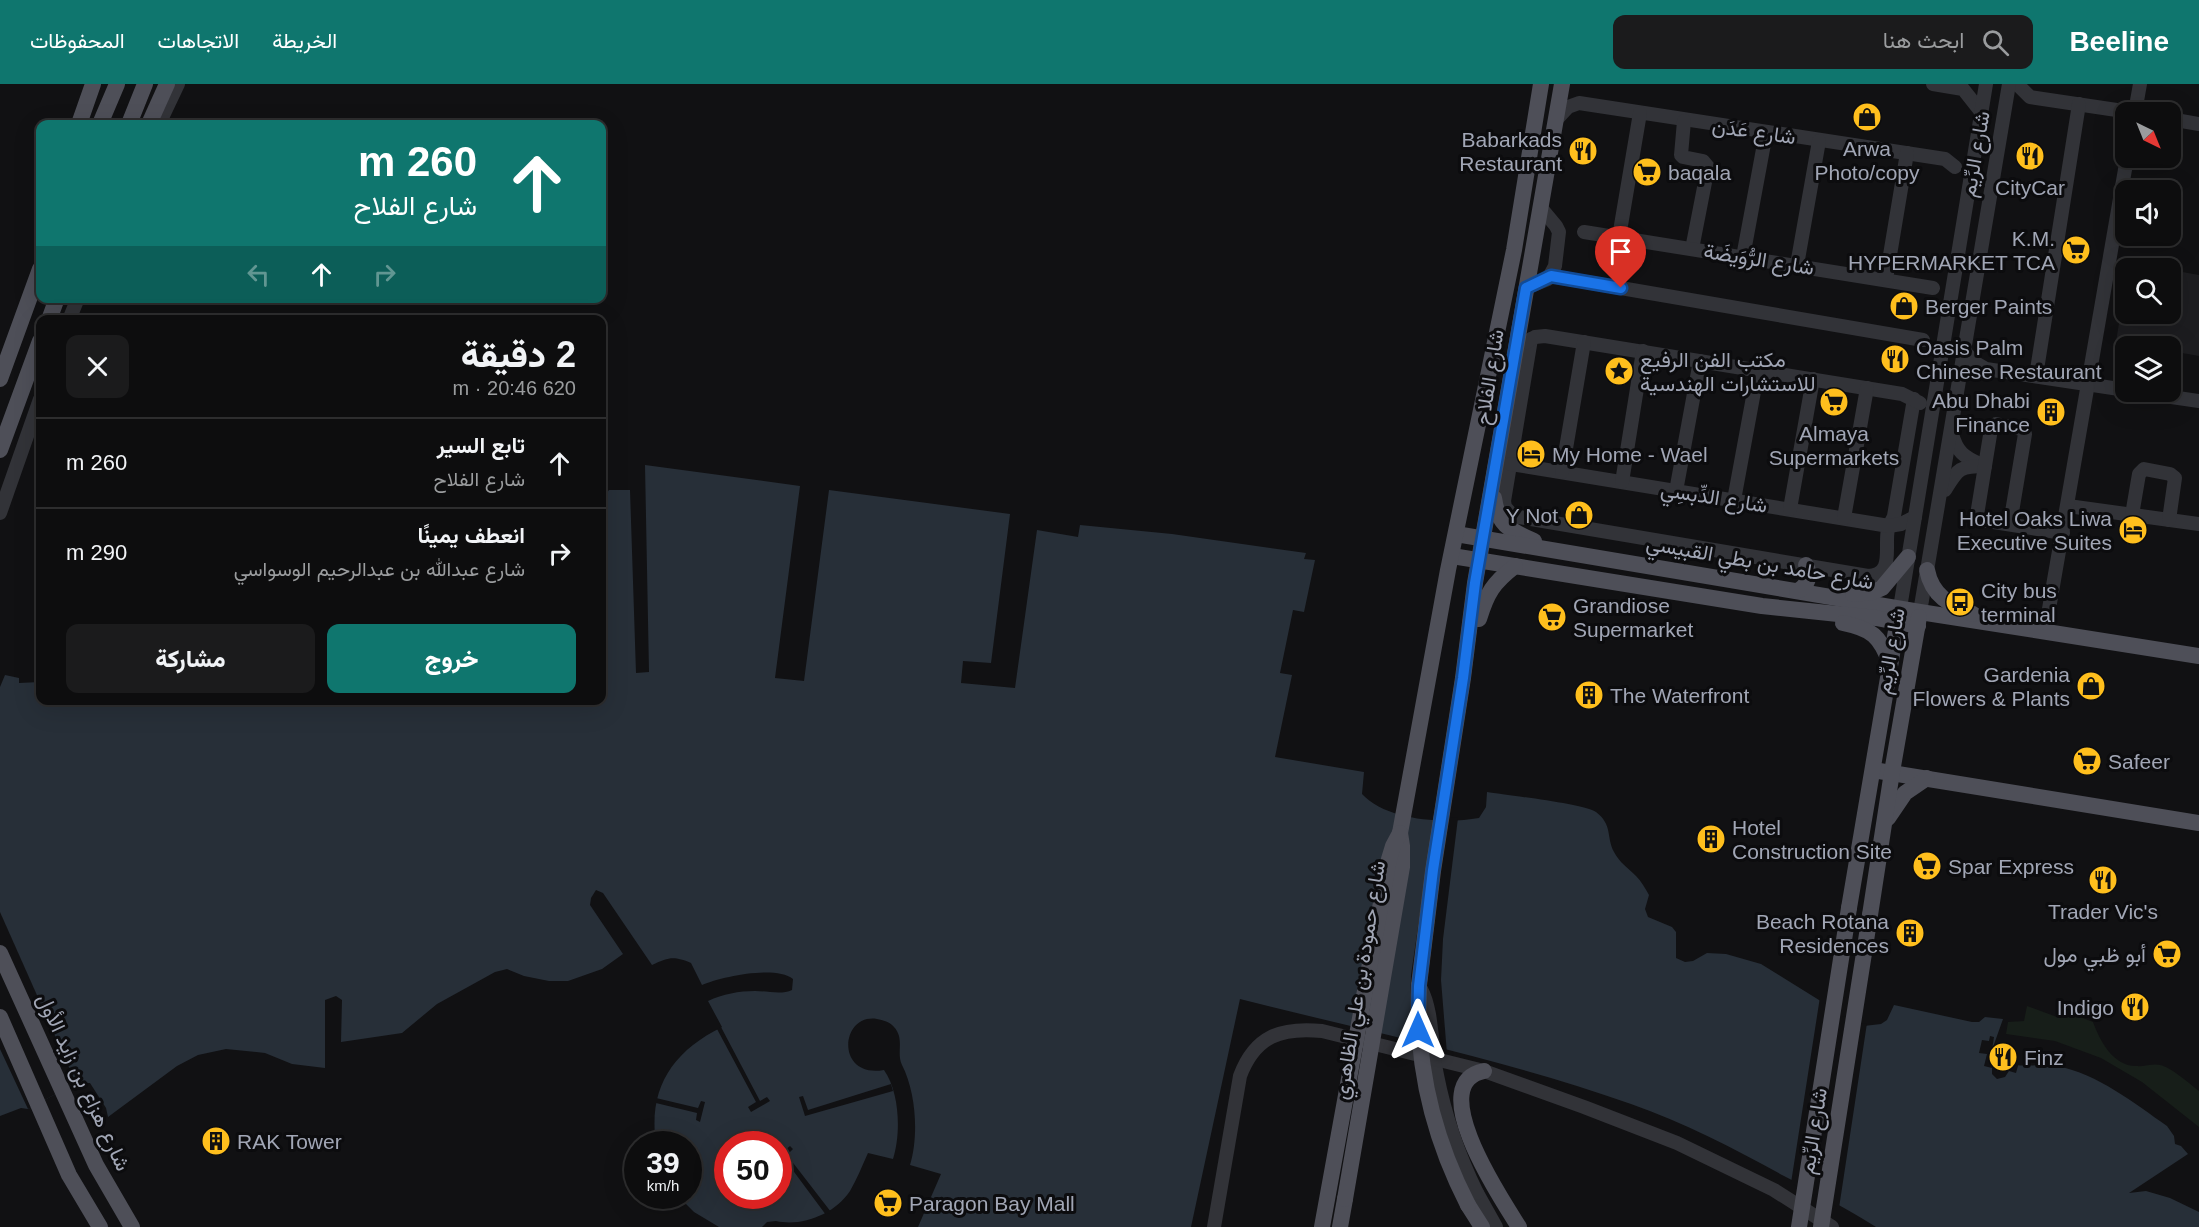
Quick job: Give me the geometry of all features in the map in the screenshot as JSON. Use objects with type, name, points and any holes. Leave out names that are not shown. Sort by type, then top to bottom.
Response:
[{"type":"main road","points":[[80,120],[93,84]]},
{"type":"main road","points":[[102,120],[117,84]]},
{"type":"main road","points":[[131,120],[145,84]]},
{"type":"main road","points":[[151,120],[167,84]]},
{"type":"main road","name":"شارع الفلاح","points":[[1430,670],[1514,250],[1541,84]]},
{"type":"main road","name":"شارع الفلاح","points":[[1463,678],[1479,561],[1492,490],[1513,414],[1516,350],[1562,84]]},
{"type":"main road","points":[[0,379],[36,280]]},
{"type":"main road","points":[[0,450],[36,352]]},
{"type":"main road","points":[[1492,490],[1496,515],[1500,520],[1515,532],[1549,548]]},
{"type":"main road","name":"شارع حامد بن بطي القبيسي","points":[[1456,534],[1844,598],[1898,615],[1919,619],[1996,624],[2199,656]]},
{"type":"main road","name":"شارع حامد بن بطي القبيسي","points":[[1452,556],[1762,606],[1898,615]]},
{"type":"main road","points":[[1844,598],[1852,594],[1873,592],[1882,588],[1908,557]]},
{"type":"main road","points":[[1482,1227],[1450,1168],[1430,1111],[1420,1052],[1419,986],[1433,870],[1463,678],[1485,599],[1494,583],[1515,566]]},
{"type":"main road","points":[[1797,591],[1807,583],[1809,574],[1806,566]]},
{"type":"main road","points":[[1927,570],[1935,590],[1944,601],[1996,624]]},
{"type":"main road","points":[[1762,606],[1861,627],[1874,634],[1891,664]]},
{"type":"main road","name":"شارع الرِّيم","points":[[1799,1227],[1898,615]]},
{"type":"main road","name":"شارع الرِّيم","points":[[1821,1227],[1882,829],[1919,619]]},
{"type":"main road","name":"شارع حمودة بن علي الظاهري","points":[[1340,1227],[1402,867],[1400,833],[1430,670]]},
{"type":"main road","points":[[1873,770],[2199,823]]},
{"type":"main road","points":[[1882,829],[1905,793],[1927,778]]},
{"type":"main road","points":[[1322,1227],[1389,859],[1400,833]]},
{"type":"main road","name":"شارع هزاع بن زايد الأول","points":[[0,953],[96,1165],[132,1227]]},
{"type":"main road","points":[[0,1017],[69,1175],[100,1227]]},
{"type":"main road","points":[[1484,1071],[1474,1074],[1466,1081],[1460,1096],[1468,1130],[1483,1165],[1520,1227]]},
{"type":"street","points":[[161,120],[178,84]]},
{"type":"street","points":[[1933,84],[1968,87],[1982,112]]},
{"type":"street","name":"شارع الرِّيم","points":[[1898,615],[1986,84]]},
{"type":"street","name":"شارع الرِّيم","points":[[1919,619],[2009,84]]},
{"type":"street","points":[[2017,84],[2030,97],[2115,110]]},
{"type":"street","points":[[2137,102],[2140,84]]},
{"type":"street","points":[[2004,118],[2018,104],[2030,97]]},
{"type":"street","name":"شارع عَدَن","points":[[1556,120],[1568,107],[1579,103],[1684,121],[1945,159],[1955,167]]},
{"type":"street","points":[[2036,376],[2079,104]]},
{"type":"street","points":[[1619,237],[1640,113]]},
{"type":"street","points":[[1684,121],[1681,155],[1703,161],[1708,166],[1692,249]]},
{"type":"street","points":[[2181,121],[2199,124]]},
{"type":"street","points":[[1743,257],[1766,133]]},
{"type":"street","points":[[1797,265],[1819,141]]},
{"type":"street","points":[[1886,279],[1907,153]]},
{"type":"street","points":[[2044,632],[2068,506],[2125,168]]},
{"type":"street","points":[[1541,208],[1556,226],[1559,236],[1555,266],[1551,276]]},
{"type":"street","name":"شارع الرُّوَيضَة","points":[[1584,232],[1933,288]]},
{"type":"street","points":[[1526,288],[1551,276],[1923,340]]},
{"type":"street","points":[[1516,350],[1531,339],[1545,336],[1643,351],[1902,394],[1924,406],[1931,416]]},
{"type":"street","points":[[1531,339],[1513,414],[1511,464],[1504,501],[1509,512],[1518,518],[1868,576],[1880,573],[1887,562],[1889,526],[1894,516],[1914,399]]},
{"type":"street","points":[[1562,472],[1584,342]]},
{"type":"street","points":[[1622,482],[1643,351]]},
{"type":"street","points":[[1965,352],[1974,362],[1986,369],[2115,388]]},
{"type":"street","points":[[1676,491],[1700,361]]},
{"type":"street","points":[[1960,382],[1986,369]]},
{"type":"street","points":[[1734,500],[1758,370]]},
{"type":"street","points":[[1790,509],[1813,379]]},
{"type":"street","points":[[1844,518],[1868,388]]},
{"type":"street","points":[[2181,398],[2199,401]]},
{"type":"street","points":[[0,513],[36,410]]},
{"type":"street","points":[[2010,524],[2025,434],[2021,429],[1996,424],[1991,429],[1977,515],[1981,520],[2063,533]]},
{"type":"street","points":[[1952,432],[1961,454],[1985,466]]},
{"type":"street","name":"شارع الدِّبسِي","points":[[1511,464],[1889,526],[1915,518]]},
{"type":"street","points":[[1941,497],[1957,471],[1966,466],[1985,466]]},
{"type":"street","points":[[2132,515],[2139,474],[2144,469],[2170,474],[2175,478],[2169,520]]},
{"type":"street","points":[[2068,506],[2199,524]]},
{"type":"street","points":[[1908,557],[1916,566],[1927,570]]},
{"type":"street","points":[[1419,986],[1427,1007],[1433,1056],[1445,1110],[1459,1153],[1496,1227]]},
{"type":"street","points":[[1214,1227],[1240,1076],[1246,1060],[1259,1046],[1288,1030],[1322,1031],[1484,1071],[1677,1143],[1774,1190],[1832,1227]]},
{"type":"street","name":"شارع حمودة بن علي الظاهري","points":[[1328,1227],[1361,1040]]},
{"type":"street","points":[[1334,1227],[1345,1199]]},
{"type":"shaded area","points":[[2181,272],[2199,275],[2199,356],[2181,353],[2181,336],[2117,336],[2119,324],[2181,324]]},
{"type":"shaded area","points":[[645,465],[800,486],[775,678],[804,681],[829,490],[1010,514],[991,663],[963,661],[961,683],[1015,688],[1037,530],[1078,537],[1080,525],[1172,534],[1306,553],[1304,559],[1315,560],[1304,612],[1293,610],[1280,673],[1292,675],[1275,757],[1364,772],[1362,794],[1386,810],[1417,818],[1450,821],[1479,818],[1486,807],[1487,792],[1562,803],[1596,812],[1605,822],[1616,856],[1638,878],[1649,895],[1645,909],[1648,917],[1672,927],[1676,932],[1676,958],[1685,962],[1693,961],[1707,953],[1726,954],[1761,964],[1819,1000],[1855,1027],[1881,1024],[1887,1020],[1894,1005],[1972,1022],[1979,1022],[1985,1017],[2003,1019],[1992,1050],[2004,1062],[2021,1066],[2049,1065],[2072,1070],[2115,1090],[2167,1126],[2174,1136],[2175,1144],[2181,1146],[2188,1154],[2129,1193],[2146,1191],[2170,1198],[2199,1212],[2199,1227],[1876,1227],[1728,1146],[1671,1119],[1631,1104],[1535,1073],[1240,999],[1191,1227],[918,1227],[941,1174],[910,1165],[915,1141],[915,1114],[907,1076],[900,1060],[899,1036],[894,1027],[877,1019],[865,1020],[856,1026],[850,1035],[848,1046],[850,1056],[857,1065],[868,1070],[884,1070],[889,1079],[898,1114],[896,1149],[893,1159],[868,1153],[853,1186],[844,1199],[817,1217],[796,1222],[767,1222],[762,1227],[719,1227],[691,1209],[702,1209],[702,1131],[655,1131],[656,1106],[660,1089],[667,1074],[689,1048],[722,1027],[708,1001],[743,992],[779,993],[792,990],[793,979],[785,975],[761,973],[734,976],[702,985],[691,963],[672,958],[652,965],[603,893],[596,890],[590,905],[623,954],[602,969],[568,981],[549,981],[524,976],[507,969],[495,972],[437,1004],[402,1033],[341,1042],[342,1000],[336,996],[325,1000],[325,1068],[292,1064],[265,1053],[226,1049],[198,1055],[177,1066],[108,1117],[106,1108],[90,1083],[76,1083],[28,1109],[21,1108],[0,1116],[0,687],[5,675],[19,678],[19,683],[36,682],[36,705],[606,705],[606,494],[609,490],[630,490],[636,673],[649,672]]},
{"type":"shaded area","points":[[2027,1006],[2057,1017],[2075,1015],[2093,1022],[2108,1051],[2121,1062],[2136,1066],[2160,1065],[2175,1072],[2199,1091],[2199,1127],[2142,1082],[2101,1058],[2055,1041],[2006,1034],[2008,1022],[2024,1021]]},
{"type":"pier","points":[[1434,817],[1458,818],[1443,939],[1441,980],[1447,1054],[1412,1045],[1410,1019],[1411,975]]},
{"type":"pier","points":[[0,912],[76,1083],[28,1109],[0,1049]]},
{"type":"pier","points":[[1820,997],[1841,1015],[1856,1024],[1867,1023],[1839,1208],[1791,1183]]},
{"type":"pier","points":[[721,1027],[760,1101],[767,1097],[770,1101],[751,1112],[748,1107],[756,1102],[717,1029]]},
{"type":"pier","points":[[1990,1036],[1994,1037],[1992,1050],[1997,1057],[2010,1064],[2017,1065],[2019,1062],[2016,1073],[2009,1071],[2005,1077],[1997,1079],[1992,1074],[1992,1068],[1984,1066],[1987,1054],[1979,1053],[1982,1040],[1989,1041]]},
{"type":"pier","points":[[891,1084],[893,1091],[805,1116],[799,1097],[803,1096],[808,1110]]},
{"type":"pier","points":[[656,1098],[698,1108],[701,1101],[705,1102],[700,1122],[696,1120],[697,1113],[656,1103]]},
{"type":"pier","points":[[792,1161],[831,1212],[826,1215],[792,1169]]},
{"type":"place","name":"Arwa Photo/copy","points":[[1867,117]]},
{"type":"place","name":"Babarkads Restaurant","points":[[1583,151]]},
{"type":"place","name":"CityCar","points":[[2030,156]]},
{"type":"place","name":"baqala","points":[[1647,172]]},
{"type":"place","name":"K.M. HYPERMARKET TCA","points":[[2076,250]]},
{"type":"place","name":"Berger Paints","points":[[1904,306]]},
{"type":"place","name":"Oasis Palm Chinese Restaurant","points":[[1895,359]]},
{"type":"place","name":"مكتب الفن الرفيع للاستشارات الهندسية","points":[[1619,371]]},
{"type":"place","name":"Almaya Supermarkets","points":[[1834,402]]},
{"type":"place","name":"Abu Dhabi Finance","points":[[2051,412]]},
{"type":"place","name":"My Home - Wael","points":[[1531,454]]},
{"type":"place","name":"Y Not","points":[[1579,515]]},
{"type":"place","name":"Hotel Oaks Liwa Executive Suites","points":[[2133,530]]},
{"type":"place","name":"City bus terminal","points":[[1960,602]]},
{"type":"place","name":"Grandiose Supermarket","points":[[1552,617]]},
{"type":"place","name":"Gardenia Flowers & Plants","points":[[2091,686]]},
{"type":"place","name":"The Waterfront","points":[[1589,695]]},
{"type":"place","name":"Safeer","points":[[2087,761]]},
{"type":"place","name":"Hotel Construction Site","points":[[1711,839]]},
{"type":"place","name":"Spar Express","points":[[1927,866]]},
{"type":"place","name":"Trader Vic's","points":[[2103,880]]},
{"type":"place","name":"Beach Rotana Residences","points":[[1910,933]]},
{"type":"place","name":"أبو ظبي مول","points":[[2167,954]]},
{"type":"place","name":"Indigo","points":[[2135,1007]]},
{"type":"place","name":"Finz","points":[[2003,1057]]},
{"type":"place","name":"RAK Tower","points":[[216,1141]]},
{"type":"place","name":"Paragon Bay Mall","points":[[888,1203]]},
{"type":"route","points":[[1418,1030],[1419,986],[1433,870],[1463,678],[1475,583],[1526,288],[1551,276],[1621,288]]}]
